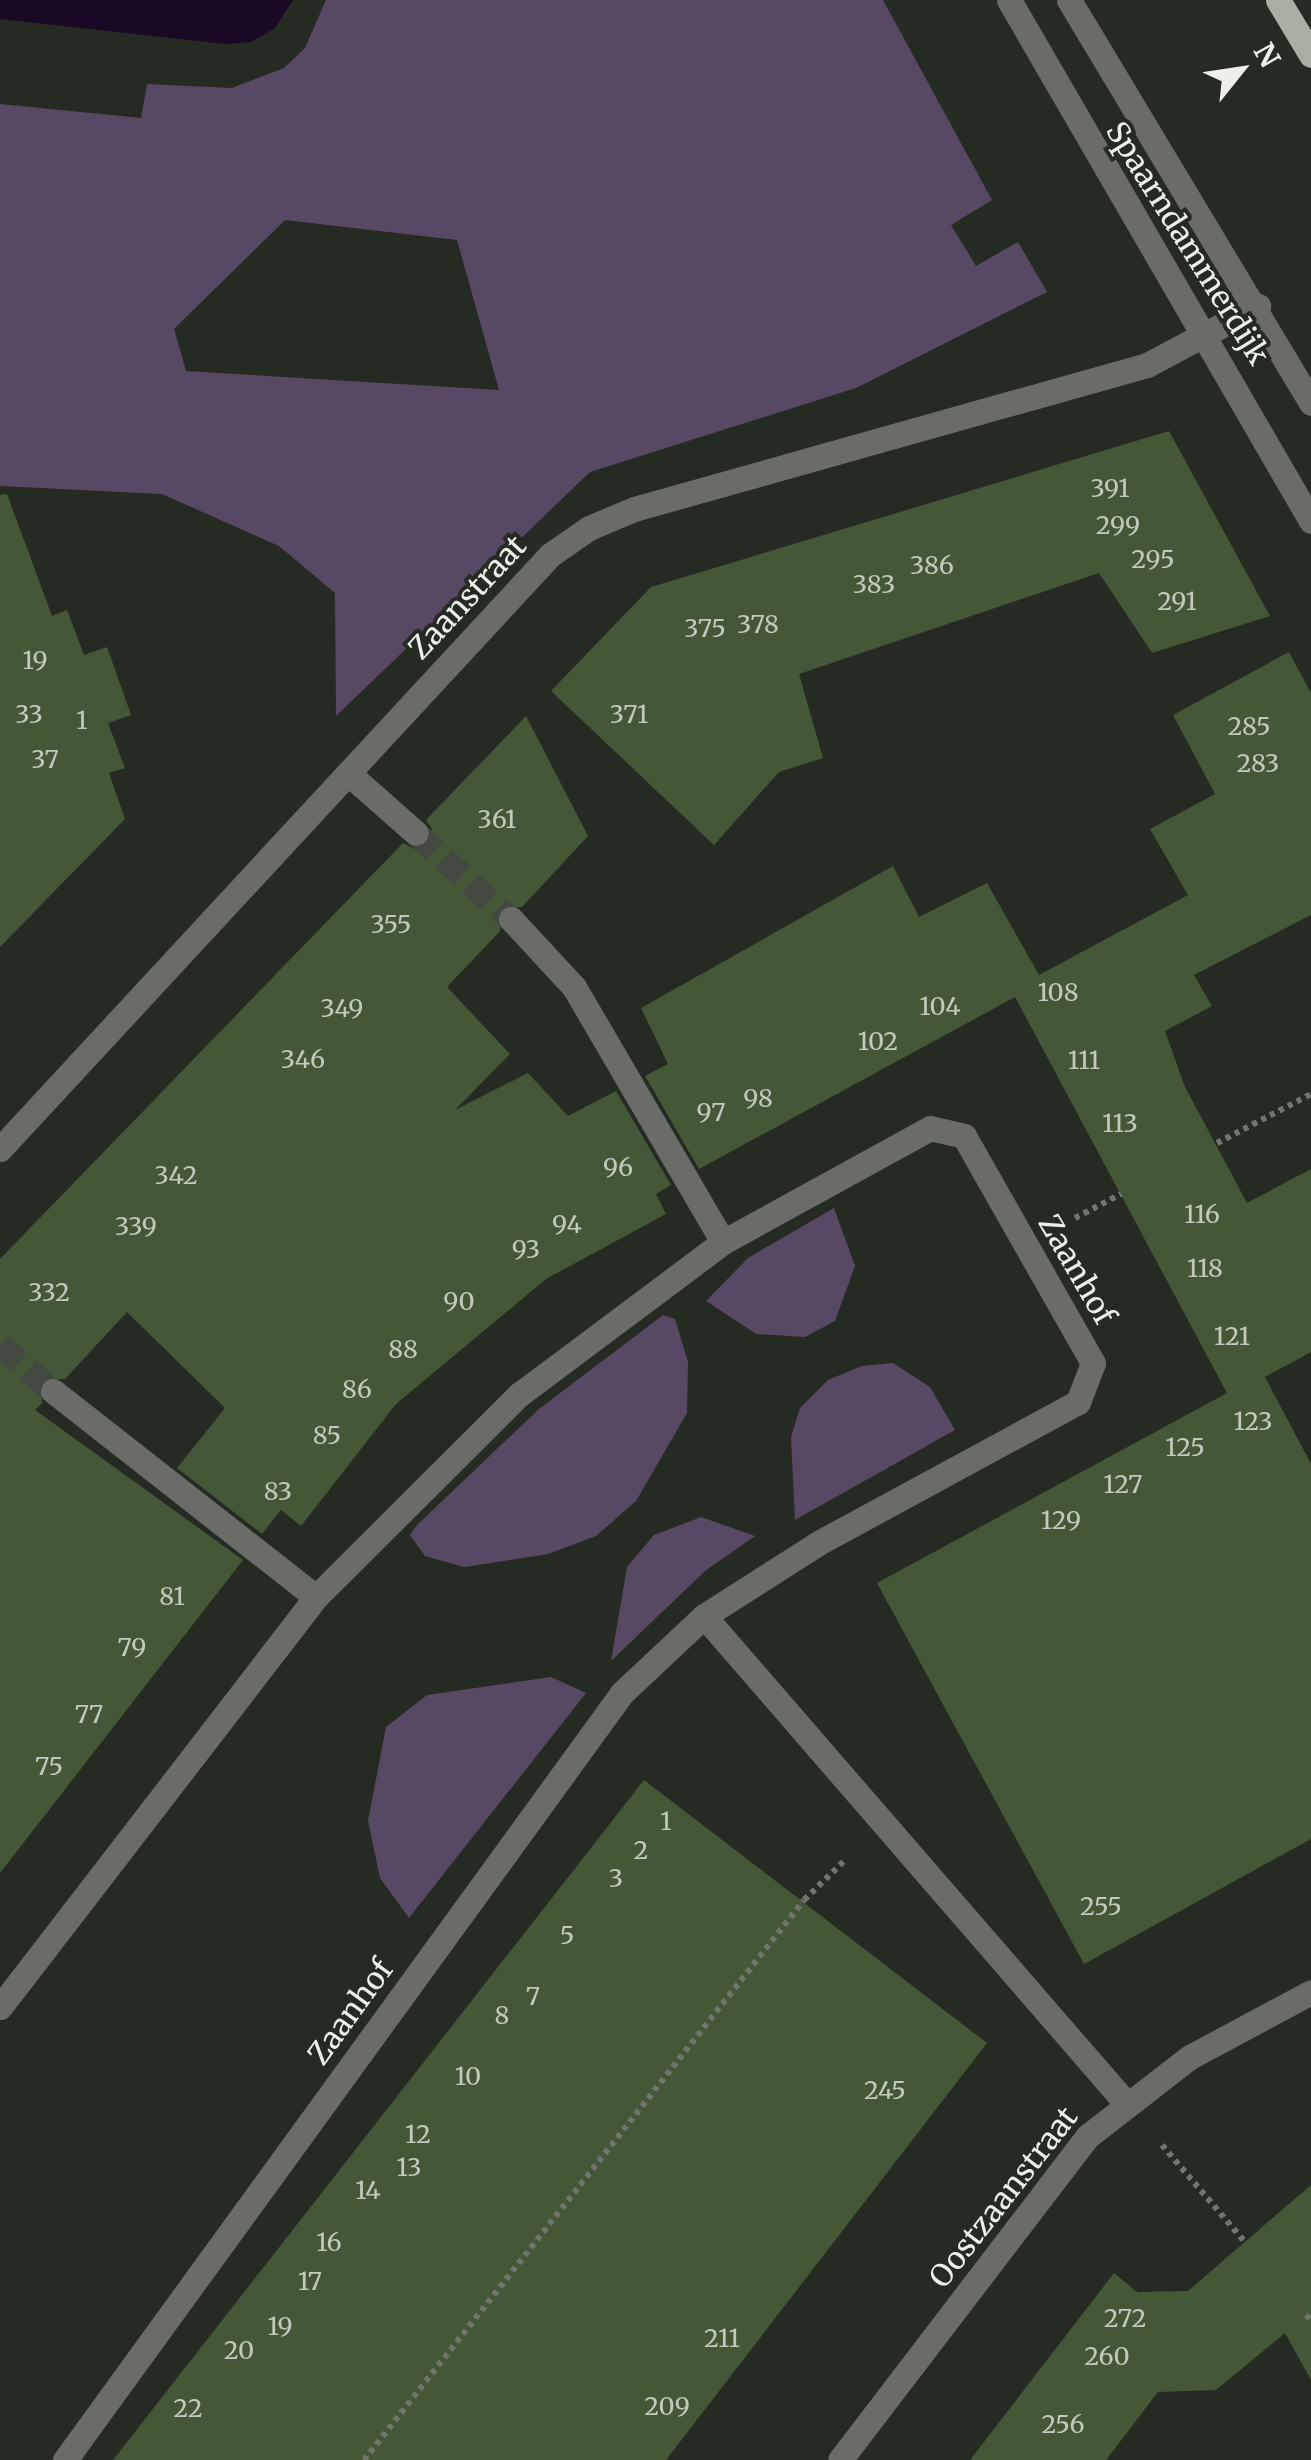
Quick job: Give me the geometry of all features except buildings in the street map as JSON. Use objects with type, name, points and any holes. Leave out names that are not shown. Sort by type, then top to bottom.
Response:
[{"type":"main road","points":[[1278,0],[1311,55]]},
{"type":"street","name":"Spaarndammerdijk","points":[[1009,0],[1099,163],[1208,335],[1311,521]]},
{"type":"street","name":"Spaarndammerdijk","points":[[1069,0],[1258,306],[1311,403]]},
{"type":"street","name":"Zaanstraat","points":[[0,1149],[550,554],[588,528],[634,508],[1148,365],[1258,306]]},
{"type":"street","points":[[349,774],[416,833]]},
{"type":"street","points":[[511,919],[574,987],[723,1242]]},
{"type":"street","name":"Zaanhof","points":[[0,2007],[316,1597],[520,1394],[723,1242],[930,1128],[964,1136],[1094,1363],[1078,1402],[817,1544],[704,1616],[622,1693],[65,2460]]},
{"type":"street","points":[[54,1391],[316,1597]]},
{"type":"street","points":[[704,1616],[1125,2102]]},
{"type":"street","name":"Oostzaanstraat","points":[[840,2460],[1088,2136],[1125,2102],[1190,2057],[1311,1992]]},
{"type":"path","points":[[1217,1143],[1311,1094]]},
{"type":"path","points":[[1089,1210],[1121,1194]]},
{"type":"path","points":[[364,2460],[804,1900]]},
{"type":"path","points":[[1125,2102],[1244,2241]]},
{"type":"shaded area","points":[[0,0],[293,0],[275,28],[251,42],[225,44],[0,19]]},
{"type":"shaded area","points":[[326,0],[883,0],[992,200],[951,225],[976,266],[1018,242],[1047,292],[856,388],[590,472],[336,716],[335,593],[279,546],[162,494],[0,486],[0,104],[141,118],[147,84],[232,88],[284,68],[305,48]],"holes":[[[285,220],[457,240],[499,390],[186,371],[174,329]]]},
{"type":"shaded area","points":[[834,1208],[855,1266],[835,1321],[805,1337],[756,1334],[706,1301],[748,1258]]},
{"type":"shaded area","points":[[663,1315],[675,1319],[688,1362],[687,1413],[636,1501],[596,1536],[548,1554],[464,1567],[425,1556],[410,1535],[417,1525],[539,1409]]},
{"type":"shaded area","points":[[893,1363],[930,1387],[955,1430],[795,1520],[791,1437],[800,1408],[828,1380],[862,1366]]},
{"type":"shaded area","points":[[701,1517],[755,1536],[705,1571],[611,1661],[627,1567],[654,1535]]},
{"type":"shaded area","points":[[551,1677],[586,1693],[409,1918],[380,1878],[368,1821],[386,1727],[427,1695]]},
{"type":"tunnel","points":[[416,833],[511,919]]},
{"type":"tunnel","points":[[0,1345],[53,1391]]}]
